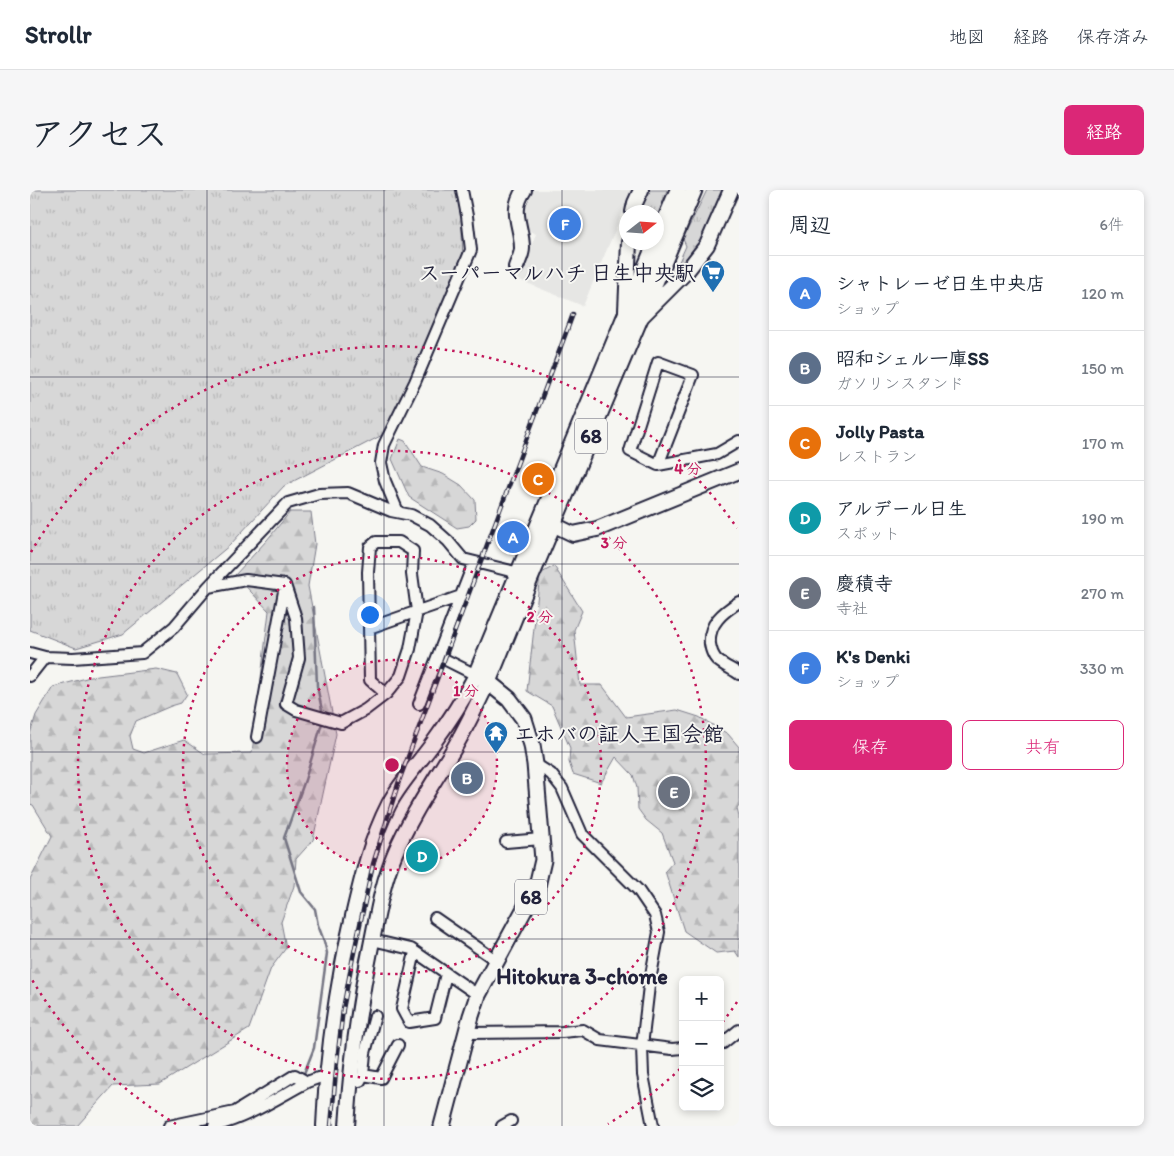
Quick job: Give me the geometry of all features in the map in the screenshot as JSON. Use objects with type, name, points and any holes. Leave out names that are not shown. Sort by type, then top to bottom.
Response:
[{"type":"main road","name":"68","points":[[664,223],[678,190]]},
{"type":"main road","name":"68","points":[[442,1126],[478,995],[536,886],[543,860],[535,764],[524,719],[509,699],[482,679],[634,316],[694,190]]},
{"type":"main road","name":"68","points":[[634,316],[654,250]]},
{"type":"street","points":[[398,512],[385,481],[381,463],[384,445],[415,382],[471,250],[468,216],[462,190]]},
{"type":"street","points":[[516,267],[522,251],[517,206],[524,190]]},
{"type":"street","points":[[635,205],[641,190]]},
{"type":"street","points":[[634,316],[686,272],[707,245],[731,190]]},
{"type":"street","points":[[630,250],[634,316]]},
{"type":"street","points":[[658,465],[693,374],[658,362],[630,451],[658,465],[717,454],[739,441]]},
{"type":"street","points":[[547,522],[574,534],[597,529],[739,471]]},
{"type":"street","points":[[30,653],[45,658],[73,658],[142,653],[174,627],[208,587],[288,503],[319,494],[348,493],[391,511],[410,514],[430,525],[448,541],[463,559],[524,576]]},
{"type":"street","points":[[286,585],[296,618],[299,658],[286,704],[296,710],[341,723],[365,710],[386,694],[401,676],[410,649],[417,611],[412,574],[413,551],[399,542],[376,542],[370,547],[368,572],[370,680],[386,694]]},
{"type":"street","points":[[419,704],[474,562]]},
{"type":"street","points":[[208,587],[246,580],[286,585]]},
{"type":"street","points":[[257,736],[286,585]]},
{"type":"street","points":[[369,628],[461,596]]},
{"type":"street","points":[[739,602],[724,611],[713,625],[709,637],[711,651],[717,660],[739,674]]},
{"type":"street","points":[[438,656],[482,679]]},
{"type":"street","points":[[30,676],[45,658]]},
{"type":"street","points":[[324,1126],[333,1024],[343,965],[355,906],[378,828],[400,786],[456,710],[482,679]]},
{"type":"street","points":[[347,1126],[350,1081],[362,987],[383,890],[394,855],[418,806],[464,731],[482,679]]},
{"type":"street","points":[[432,745],[444,746],[448,753],[448,759]]},
{"type":"street","points":[[535,764],[551,774],[562,788],[582,834],[638,890],[655,915],[659,932],[649,986],[642,1046],[643,1075],[653,1126]]},
{"type":"street","points":[[506,842],[541,839]]},
{"type":"street","points":[[435,918],[497,961]]},
{"type":"street","points":[[372,940],[411,948],[478,995]]},
{"type":"street","points":[[415,952],[402,1009],[409,1022],[435,1018],[446,974]]},
{"type":"street","points":[[214,1126],[228,1123],[246,1115],[318,1078],[327,1077],[360,1081],[363,1075],[365,1053],[375,1016]]},
{"type":"street","points":[[467,1033],[583,1030],[600,1040],[642,1046],[679,1048]]},
{"type":"street","points":[[724,1043],[739,1030]]},
{"type":"street","points":[[363,1075],[382,1078],[398,1045]]},
{"type":"street","points":[[169,1126],[235,1112],[295,1075],[307,1082]]},
{"type":"street","points":[[502,1126],[511,1121]]},
{"type":"shaded area","points":[[533,190],[632,190],[626,205],[619,205],[619,221],[583,306],[517,279],[536,234],[525,229],[521,221]]},
{"type":"green space","points":[[30,190],[461,190],[463,267],[392,430],[284,486],[230,545],[123,634],[76,648],[30,630]]},
{"type":"green space","points":[[646,190],[667,190],[662,205],[641,205]]},
{"type":"green space","points":[[707,190],[726,190],[707,234],[661,292],[672,266],[678,264],[686,246],[683,239]]},
{"type":"green space","points":[[400,439],[405,441],[422,467],[443,474],[461,485],[475,500],[476,519],[469,526],[457,528],[409,497],[392,459]]},
{"type":"green space","points":[[290,512],[311,512],[315,544],[308,586],[336,734],[313,840],[296,859],[294,886],[281,922],[286,948],[271,968],[249,1029],[160,1084],[113,1086],[77,1126],[30,1126],[30,880],[52,836],[33,805],[30,804],[30,734],[36,715],[53,687],[90,677],[156,669],[177,674],[187,694],[181,703],[136,721],[130,736],[133,749],[144,753],[184,740],[205,754],[252,753],[269,611],[235,575]]},
{"type":"green space","points":[[554,566],[582,611],[574,630],[580,685],[602,685],[626,717],[677,710],[699,717],[728,734],[739,747],[739,806],[737,809],[739,817],[739,957],[735,951],[716,953],[684,931],[665,871],[673,862],[662,833],[646,820],[638,809],[637,788],[633,775],[616,757],[601,783],[573,774],[569,762],[570,748],[552,706],[527,691],[540,574]]},
{"type":"waterway","points":[[314,607],[317,686],[323,715]]},
{"type":"waterway","points":[[303,1076],[314,1048],[327,953],[315,909],[301,892],[284,838],[305,780],[323,720]]},
{"type":"waterway","points":[[278,1091],[294,1084]]},
{"type":"railway","points":[[331,1126],[343,1009],[373,864],[399,781],[573,314]]},
{"type":"place","name":"K's Denki","points":[[565,224]]},
{"type":"place","name":"スーパーマルハチ 日生中央駅","points":[[713,293]]},
{"type":"place","name":"Jolly Pasta","points":[[538,479]]},
{"type":"place","name":"シャトレーゼ日生中央店","points":[[513,537]]},
{"type":"place","name":"エホバの証人王国会館","points":[[496,754]]},
{"type":"place","name":"昭和シェル一庫SS","points":[[467,778]]},
{"type":"place","name":"慶積寺","points":[[674,792]]},
{"type":"place","name":"アルデール日生","points":[[422,856]]},
{"type":"district","name":"Hitokura 3-chome","points":[[582,976]]}]
